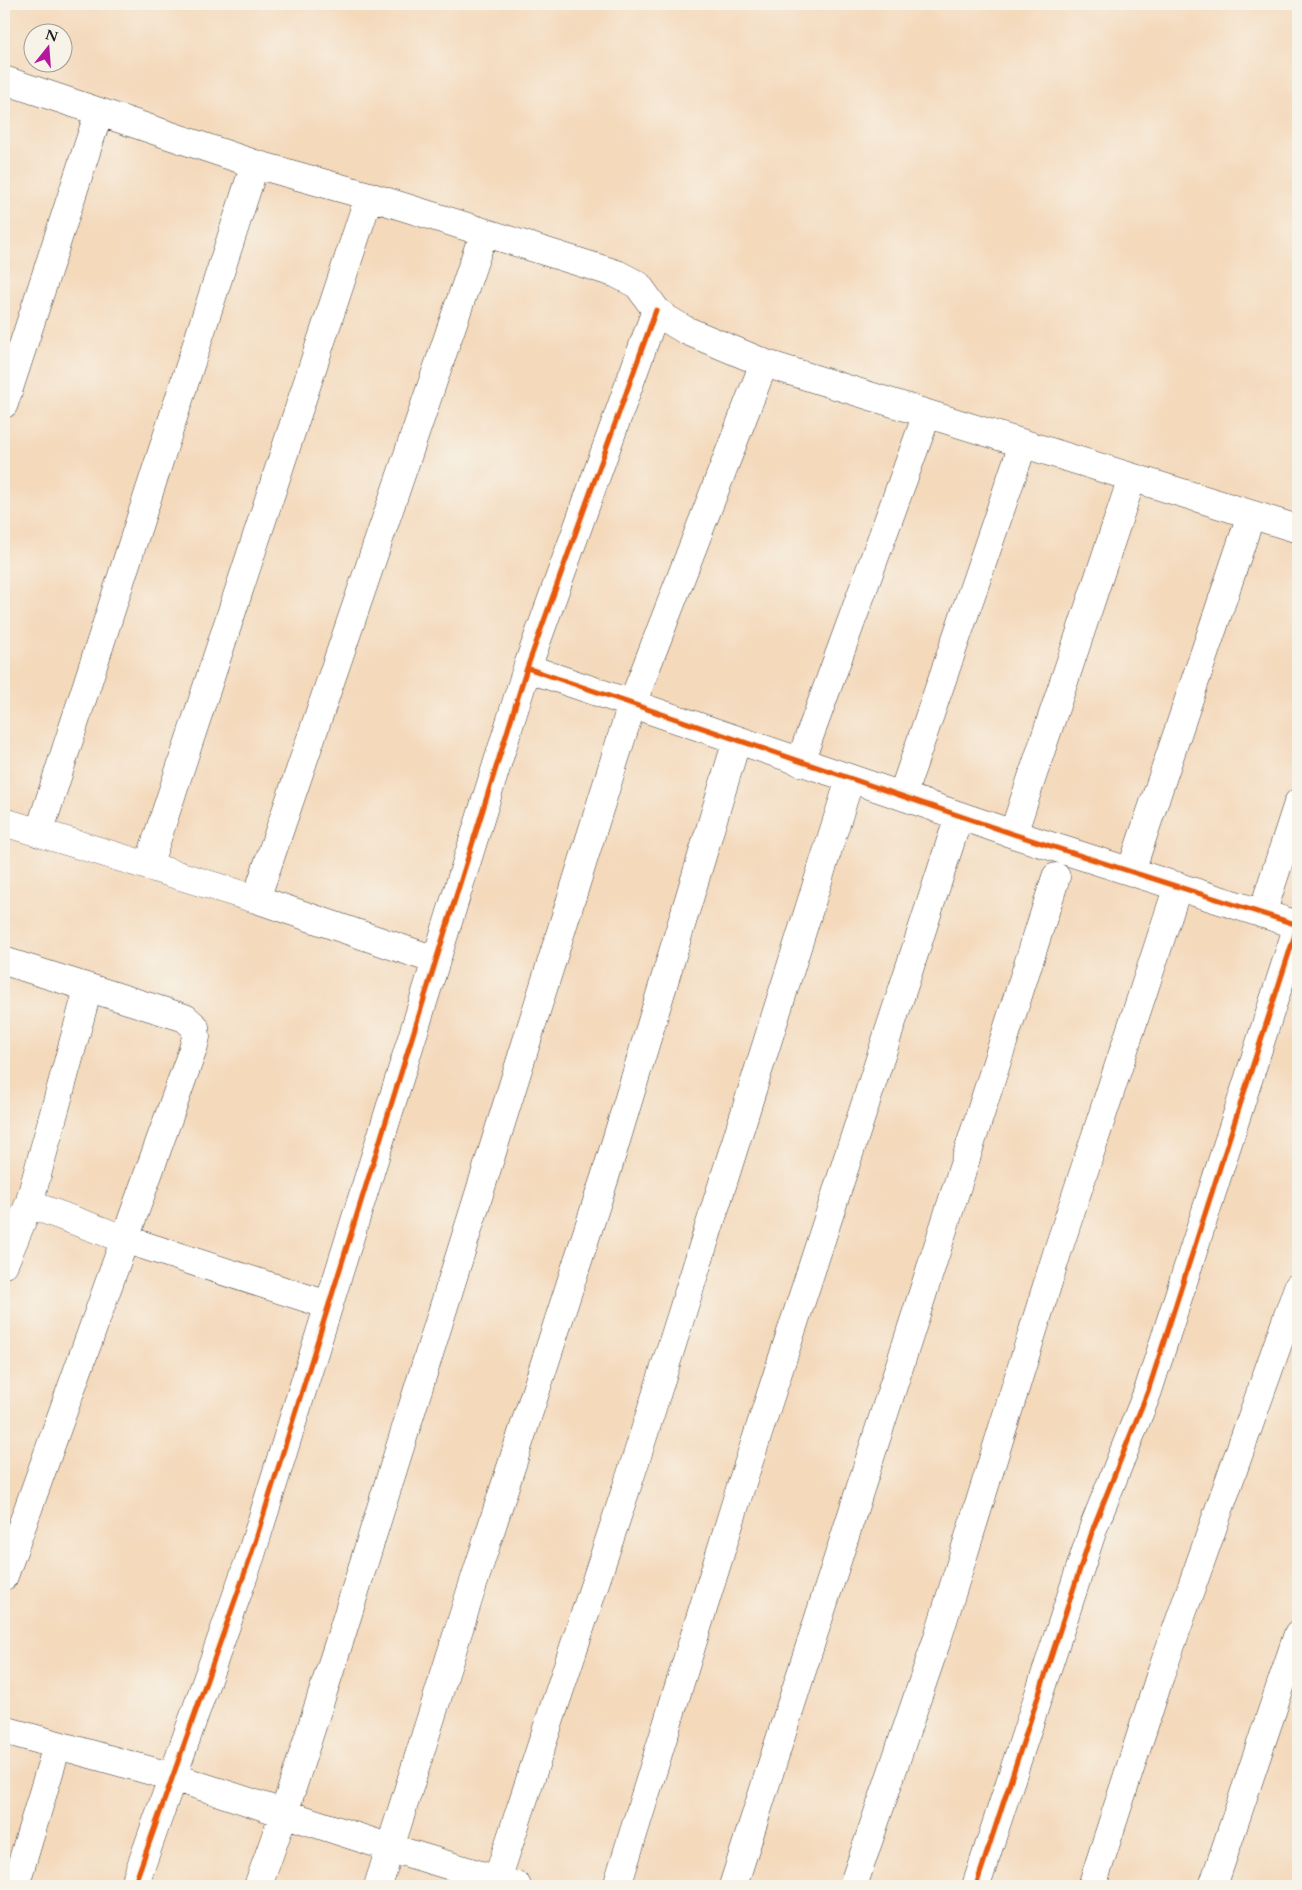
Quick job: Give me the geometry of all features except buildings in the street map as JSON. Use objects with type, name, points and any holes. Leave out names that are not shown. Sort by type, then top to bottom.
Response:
[{"type":"street","points":[[4,80],[255,164],[369,196],[617,274],[629,279],[642,289],[656,310],[685,330],[764,363],[1298,529]]},
{"type":"street","points":[[4,404],[98,112]]},
{"type":"street","points":[[39,833],[255,164]]},
{"type":"street","points":[[148,866],[369,196]]},
{"type":"street","points":[[256,899],[484,232]]},
{"type":"street","points":[[134,1886],[251,1555],[526,668],[656,310]]},
{"type":"street","points":[[258,1886],[284,1813],[347,1617],[632,704],[764,363]]},
{"type":"street","points":[[800,762],[926,414]]},
{"type":"street","points":[[902,796],[1023,444]]},
{"type":"street","points":[[1013,834],[1132,478]]},
{"type":"street","points":[[1131,871],[1250,514]]},
{"type":"street","points":[[526,668],[1013,834],[1298,925],[1148,1391],[1094,1526],[976,1886]]},
{"type":"street","points":[[378,1886],[606,1174],[737,740]]},
{"type":"street","points":[[4,1730],[173,1777],[503,1884],[850,779]]},
{"type":"street","points":[[1262,914],[1298,803]]},
{"type":"street","points":[[617,1886],[741,1486],[959,816]]},
{"type":"street","points":[[4,822],[256,899],[435,960]]},
{"type":"street","points":[[733,1886],[1056,877]]},
{"type":"street","points":[[853,1886],[937,1640],[1058,1250],[1178,886]]},
{"type":"street","points":[[4,962],[185,1018],[195,1027],[196,1037],[193,1050],[4,1576]]},
{"type":"street","points":[[4,1264],[29,1204],[88,989]]},
{"type":"street","points":[[29,1204],[124,1239],[328,1305]]},
{"type":"street","points":[[1092,1886],[1160,1676],[1298,1287]]},
{"type":"street","points":[[1213,1886],[1298,1634]]},
{"type":"street","points":[[15,1886],[57,1746]]},
{"type":"cycle path","points":[[134,1886],[251,1555],[527,668],[656,310]]},
{"type":"cycle path","points":[[527,668],[1013,834],[1298,925],[1148,1391],[1094,1526],[976,1886]]}]
